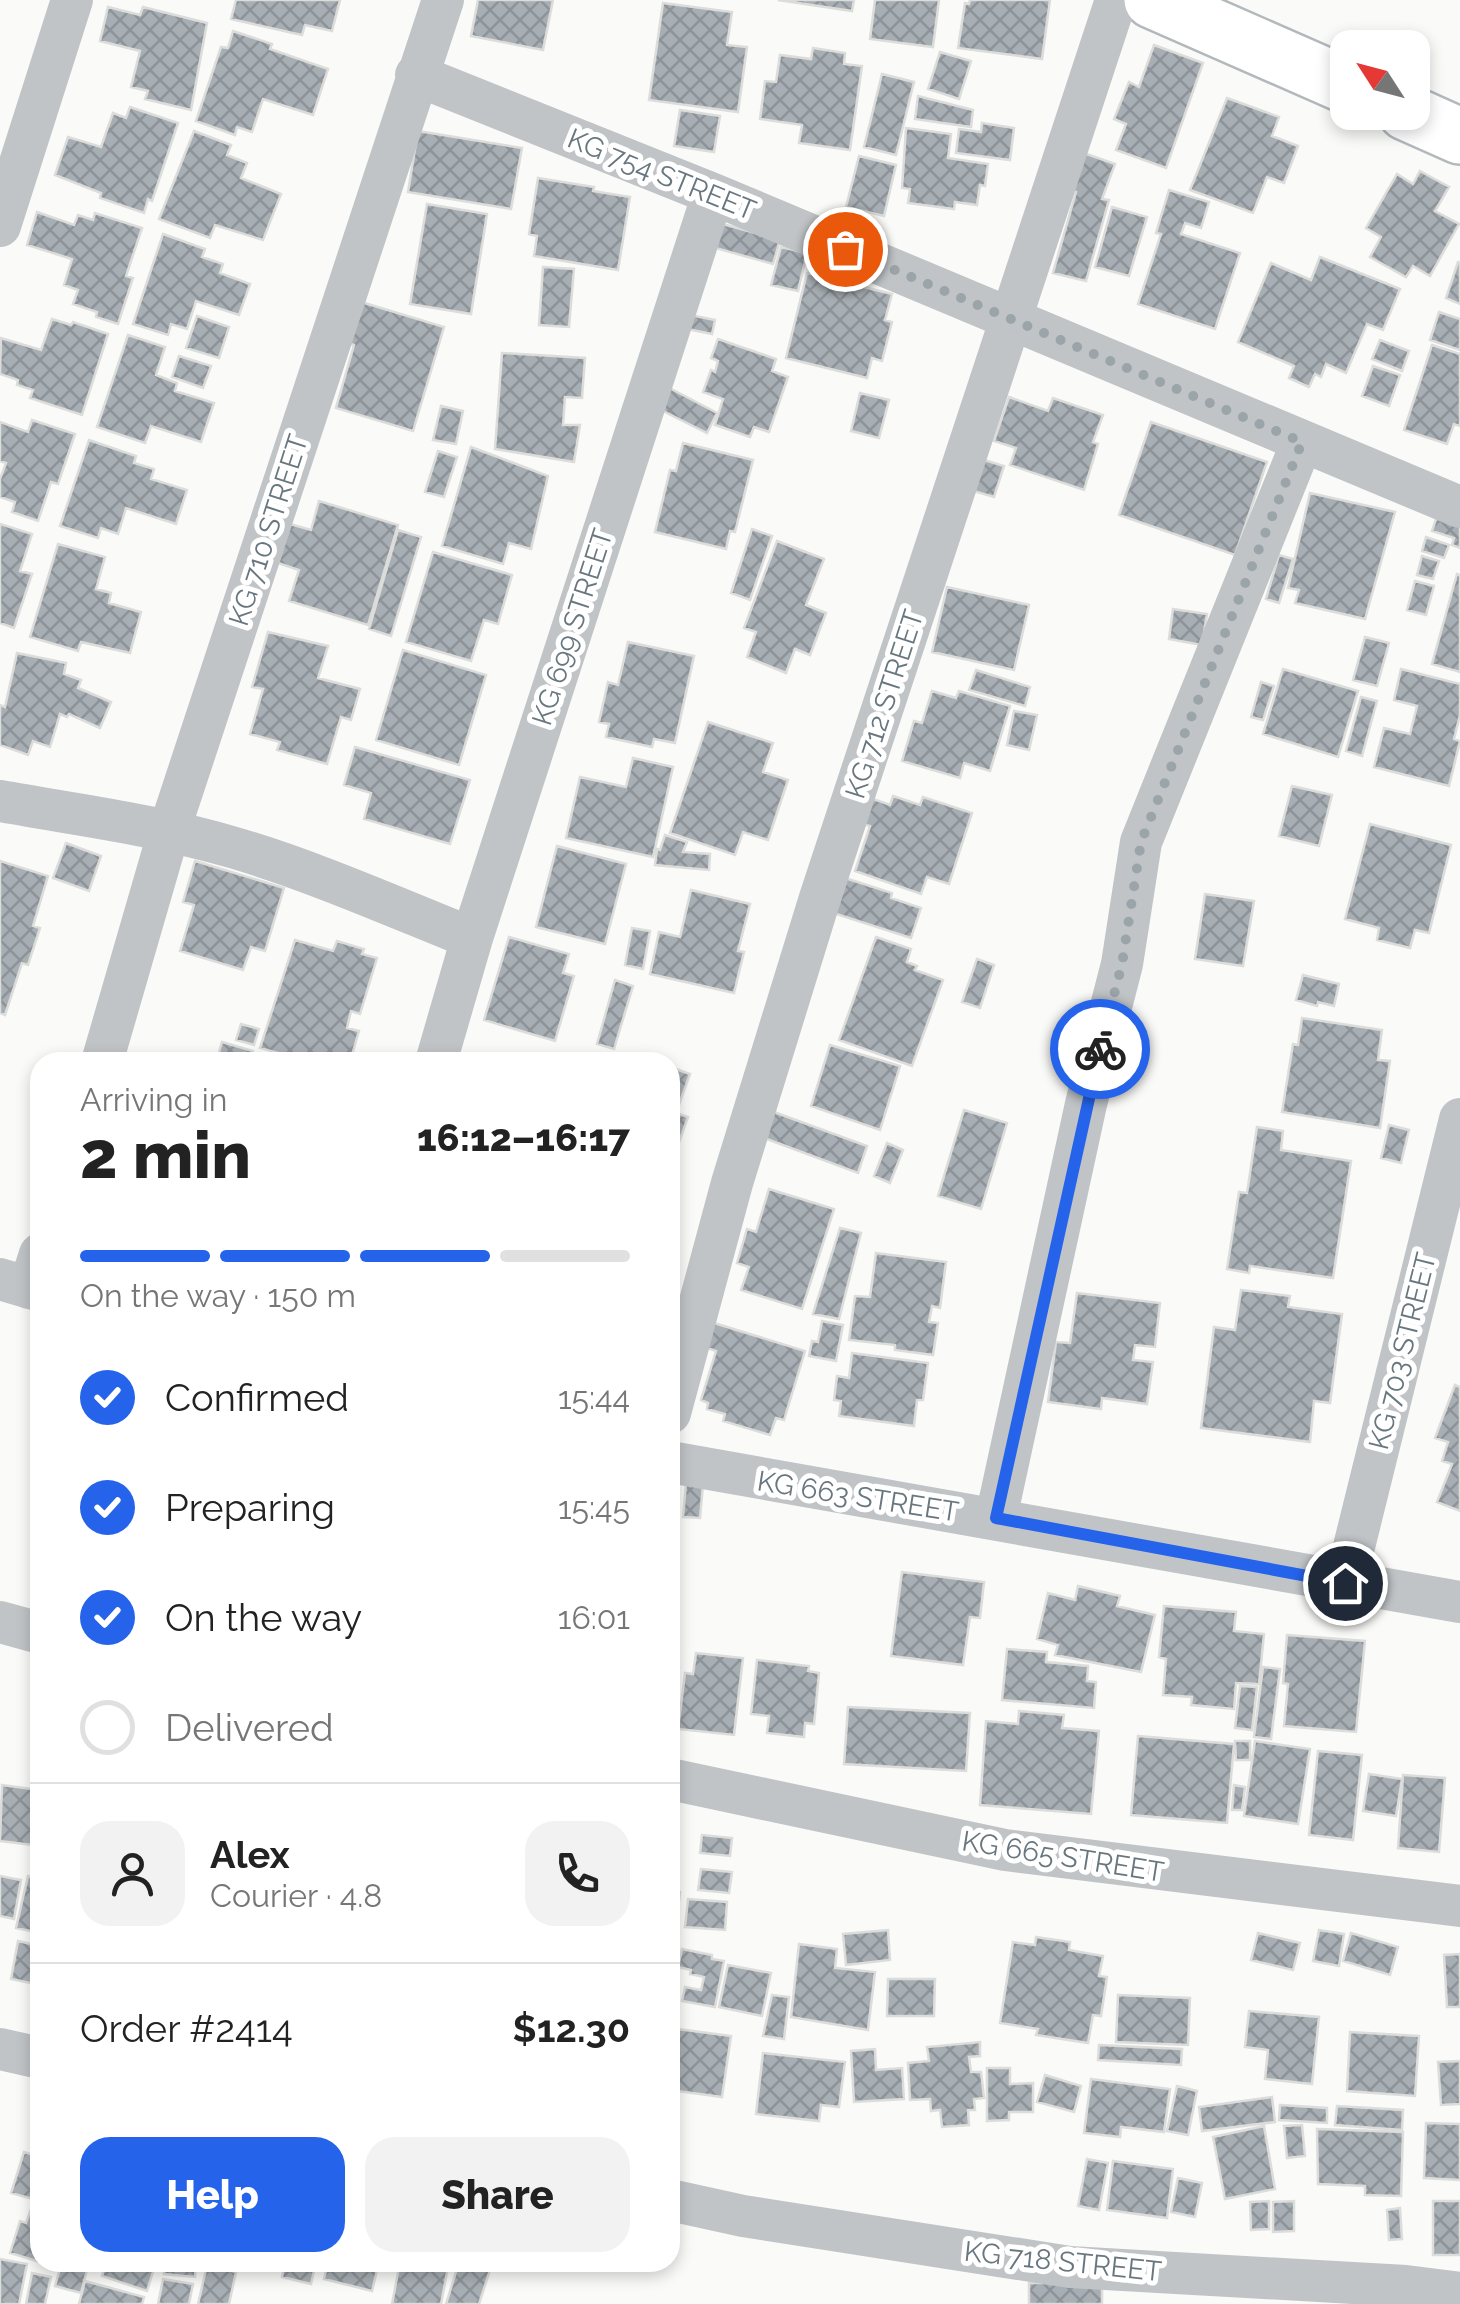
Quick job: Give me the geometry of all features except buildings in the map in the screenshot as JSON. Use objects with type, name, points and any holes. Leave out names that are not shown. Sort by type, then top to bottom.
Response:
[{"type":"main road","points":[[1152,0],[1330,78]]},
{"type":"main road","points":[[1430,123],[1460,136]]},
{"type":"street","points":[[0,226],[72,0]]},
{"type":"street","name":"KG 710 STREET","points":[[105,1052],[169,831],[443,0]]},
{"type":"street","name":"KG 712 STREET","points":[[680,1376],[732,1183],[820,898],[1116,0]]},
{"type":"street","name":"KG 754 STREET","points":[[416,75],[713,194],[1460,507]]},
{"type":"street","name":"KG 699 STREET","points":[[439,1052],[472,938],[713,194]]},
{"type":"street","points":[[996,1518],[1086,1104],[1122,964],[1141,842],[1302,442]]},
{"type":"street","points":[[0,800],[169,831],[234,848],[472,938]]},
{"type":"street","name":"KG 703 STREET","points":[[1345,1583],[1458,1132]]},
{"type":"street","name":"KG 663 STREET","points":[[680,1464],[1460,1602]]},
{"type":"street","points":[[0,1622],[30,1630]]},
{"type":"street","name":"KG 665 STREET","points":[[680,1781],[1005,1850],[1460,1906]]},
{"type":"street","points":[[0,2049],[30,2056]]},
{"type":"street","name":"KG 718 STREET","points":[[680,2202],[744,2216],[1070,2267],[1406,2286],[1460,2293]]},
{"type":"way so far","points":[[845,249],[1302,442],[1141,842],[1122,964],[1100,1049]]},
{"type":"route","points":[[1100,1049],[996,1518],[1345,1583]]}]
